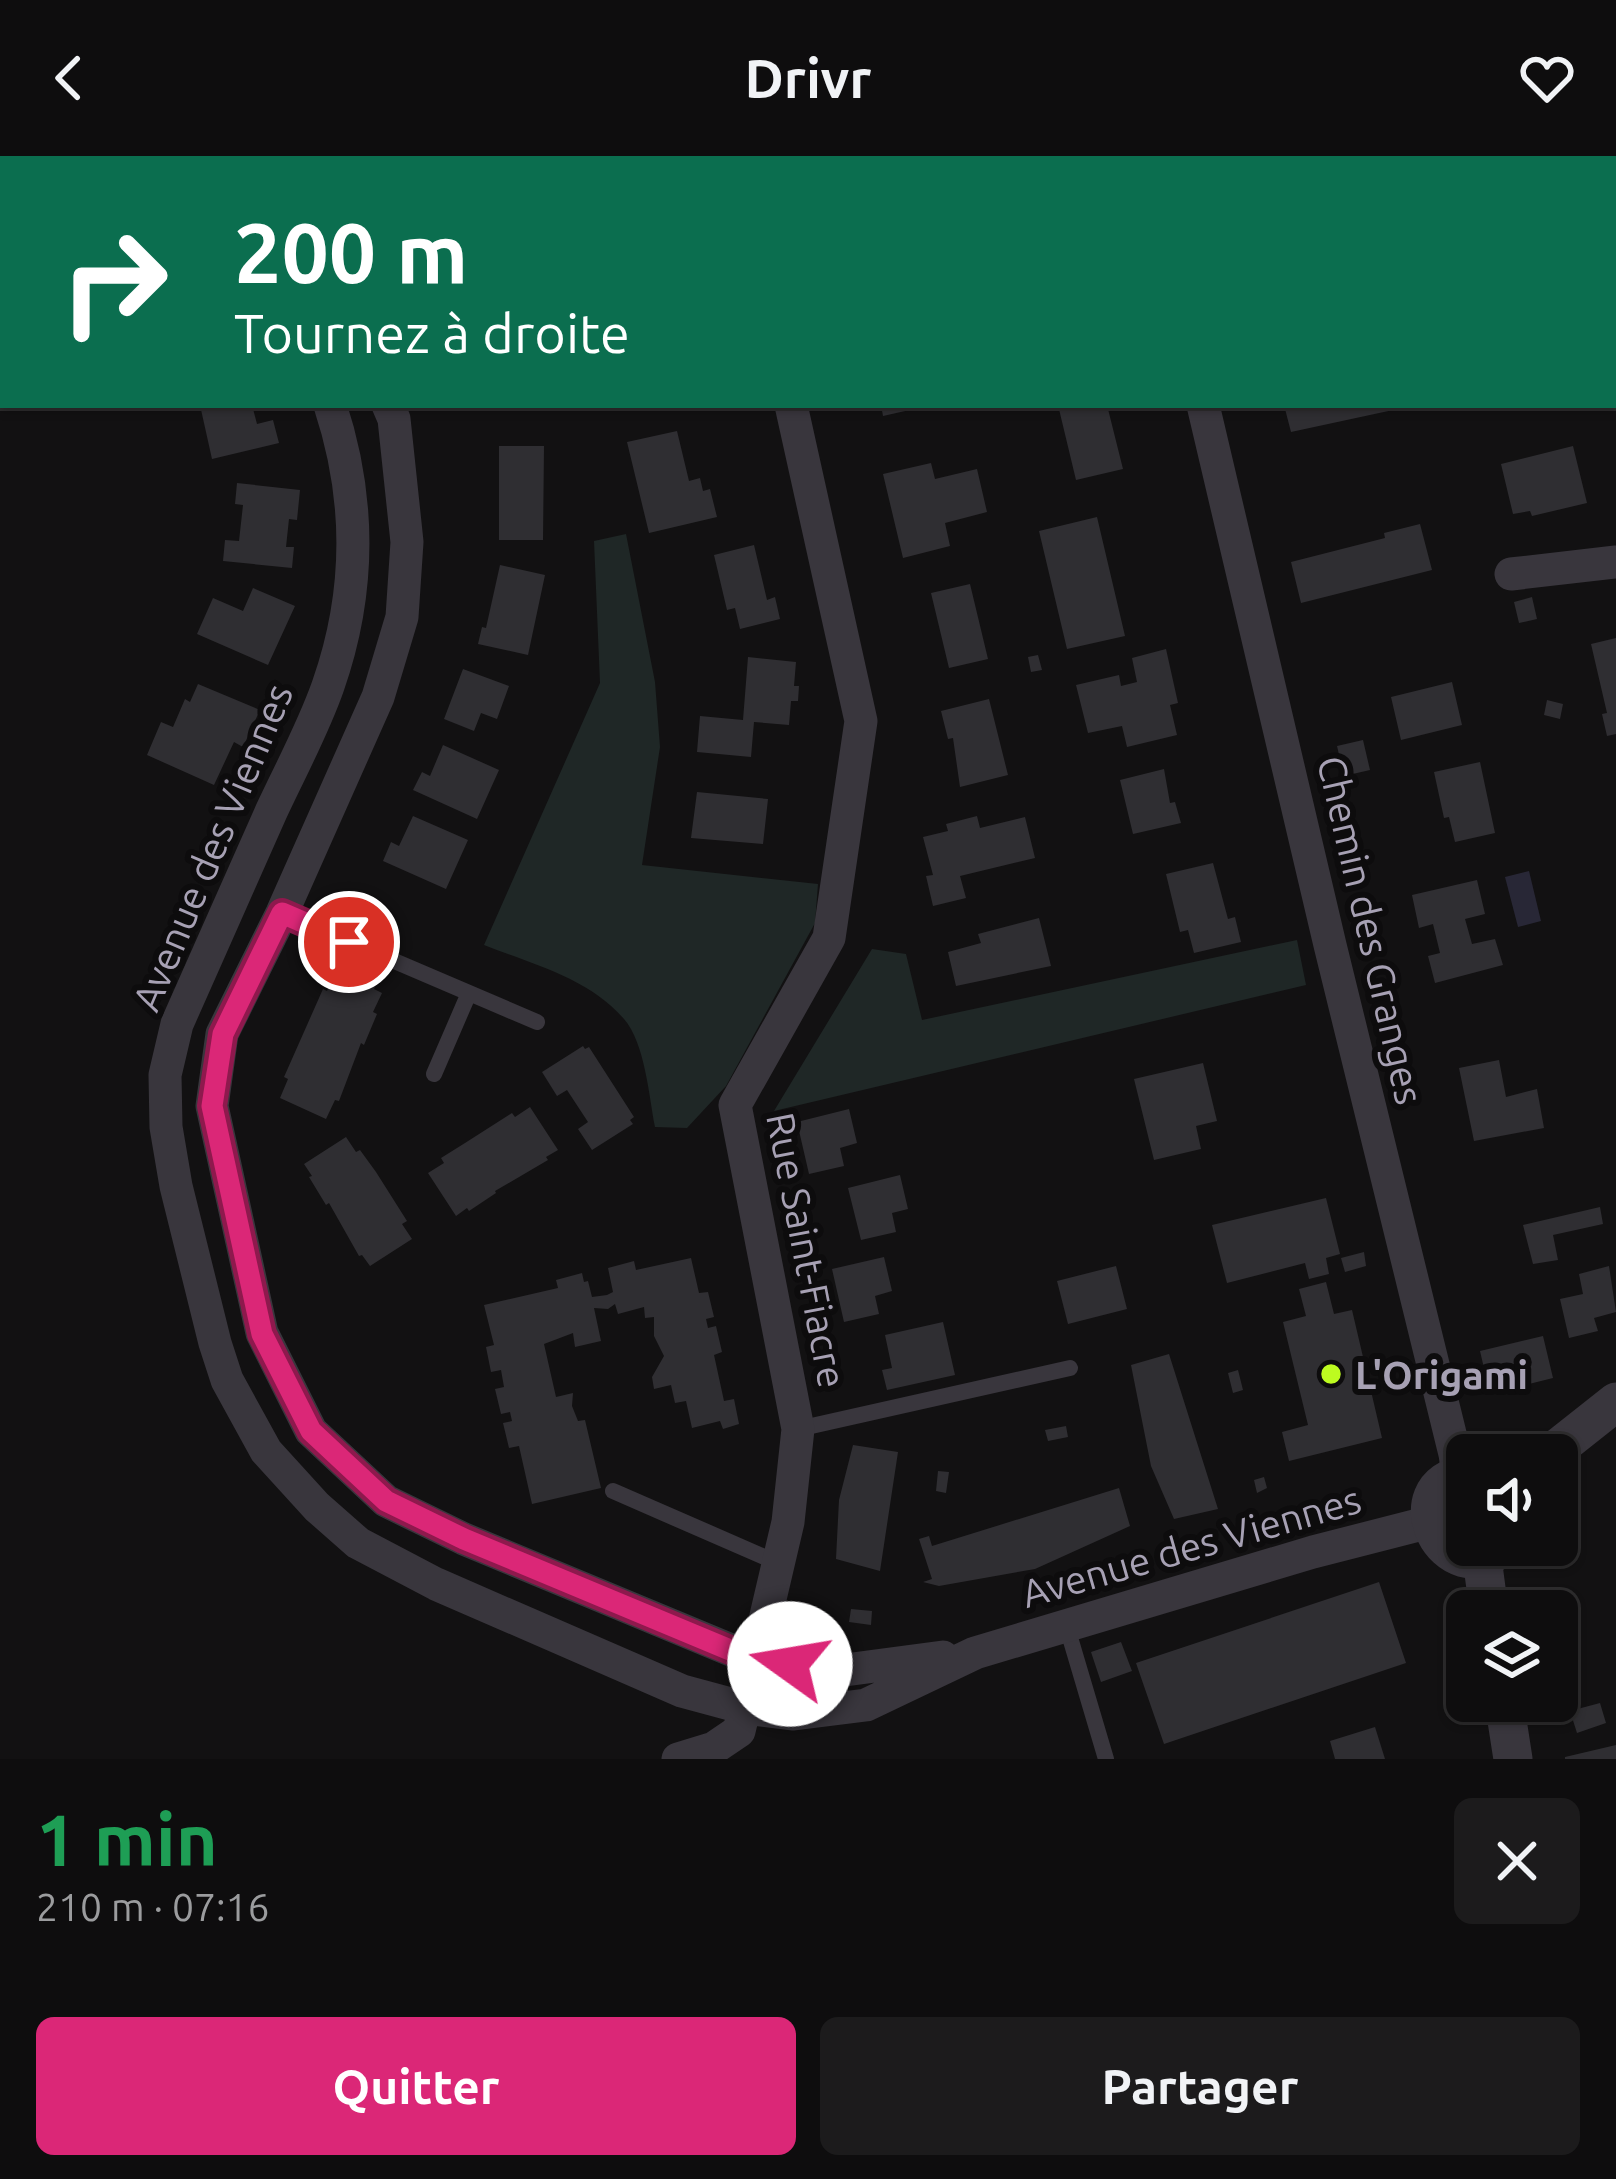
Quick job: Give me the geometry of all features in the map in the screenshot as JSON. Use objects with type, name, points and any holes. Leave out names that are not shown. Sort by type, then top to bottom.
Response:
[{"type":"street","name":"Avenue des Viennes","points":[[331,408],[352,493],[353,556],[346,621],[327,687],[177,1024],[165,1075],[166,1127],[176,1186],[227,1380],[266,1451],[317,1508],[358,1543],[436,1584],[662,1682],[745,1708],[794,1714],[866,1705],[975,1653],[1430,1522]]},
{"type":"street","name":"Avenue des Viennes","points":[[389,408],[407,542],[402,617],[378,697],[223,1034],[212,1106],[262,1334],[311,1431],[386,1501],[464,1539],[754,1660],[845,1670],[975,1653]]},
{"type":"street","name":"Rue Saint-Fiacre","points":[[745,1708],[788,1522],[798,1429],[734,1105],[829,938],[861,721],[792,408]]},
{"type":"street","name":"Chemin des Granges","points":[[1204,408],[1450,1434]]},
{"type":"street","points":[[1511,574],[1616,562]]},
{"type":"street","points":[[1576,1434],[1616,1402]]},
{"type":"street","points":[[1446,1482],[1430,1508],[1436,1539],[1446,1549]]},
{"type":"street","points":[[678,1759],[714,1748],[739,1731],[745,1708]]},
{"type":"street","points":[[1507,1722],[1513,1759]]},
{"type":"lane","points":[[282,913],[537,1022]]},
{"type":"lane","points":[[434,1074],[469,993]]},
{"type":"lane","points":[[798,1429],[1070,1368]]},
{"type":"lane","points":[[613,1491],[778,1564]]},
{"type":"lane","points":[[1066,1624],[1106,1759]]},
{"type":"shaded area","points":[[626,534],[655,682],[660,747],[642,865],[818,884],[815,923],[726,1086],[687,1128],[655,1127],[637,1042],[610,1005],[559,974],[484,945],[600,683],[594,541]]},
{"type":"shaded area","points":[[1529,871],[1541,921],[1518,927],[1505,877]]},
{"type":"shaded area","points":[[1297,940],[1306,985],[774,1111],[872,949],[906,954],[922,1020]]},
{"type":"building","points":[[201,408],[253,408],[257,424],[273,420],[279,443],[212,459]]},
{"type":"building","points":[[882,408],[919,408],[883,416]]},
{"type":"building","points":[[1059,408],[1108,408],[1123,469],[1076,480]]},
{"type":"building","points":[[1285,408],[1402,408],[1291,432]]},
{"type":"building","points":[[677,431],[689,481],[700,478],[703,491],[710,489],[717,517],[649,533],[627,442]]},
{"type":"building","points":[[499,446],[544,446],[543,540],[499,540]]},
{"type":"building","points":[[1573,446],[1587,503],[1532,516],[1530,511],[1513,514],[1501,464]]},
{"type":"building","points":[[931,463],[935,479],[977,469],[987,512],[945,523],[950,546],[903,558],[883,474]]},
{"type":"building","points":[[237,483],[300,490],[297,520],[289,519],[286,547],[294,547],[292,568],[223,561],[225,540],[239,541],[243,505],[235,504]]},
{"type":"building","points":[[1097,517],[1125,636],[1067,649],[1039,531]]},
{"type":"building","points":[[1420,524],[1432,570],[1301,603],[1291,562]]},
{"type":"building","points":[[754,545],[767,600],[775,597],[780,619],[740,629],[735,608],[727,610],[714,555]]},
{"type":"building","points":[[500,565],[545,575],[528,655],[478,644]]},
{"type":"building","points":[[970,584],[988,659],[949,668],[931,593]]},
{"type":"building","points":[[253,588],[295,606],[268,665],[197,634],[213,598],[243,611]]},
{"type":"building","points":[[1532,597],[1537,619],[1519,623],[1514,602]]},
{"type":"building","points":[[1616,638],[1616,734],[1607,736],[1602,714],[1607,713],[1591,644]]},
{"type":"building","points":[[1166,649],[1178,703],[1170,705],[1177,735],[1127,747],[1122,726],[1088,733],[1076,685],[1119,675],[1121,686],[1137,682],[1132,658]]},
{"type":"building","points":[[1038,655],[1042,670],[1031,672],[1028,657]]},
{"type":"building","points":[[748,657],[796,662],[798,701],[791,701],[789,725],[754,722],[751,757],[697,752],[700,716],[743,720]]},
{"type":"building","points":[[463,669],[509,686],[497,719],[481,713],[474,731],[444,719]]},
{"type":"building","points":[[1452,682],[1462,725],[1401,740],[1391,697]]},
{"type":"building","points":[[198,684],[260,710],[243,747],[234,742],[214,785],[147,755],[161,722],[173,727],[185,699],[190,702]]},
{"type":"building","points":[[989,699],[1008,775],[960,787],[953,738],[948,739],[941,711]]},
{"type":"building","points":[[1547,700],[1563,704],[1560,719],[1544,715]]},
{"type":"building","points":[[1363,740],[1370,770],[1344,776],[1337,746]]},
{"type":"building","points":[[443,745],[499,770],[477,819],[413,790],[422,772],[430,776]]},
{"type":"building","points":[[1480,762],[1495,833],[1455,842],[1449,817],[1444,818],[1434,772]]},
{"type":"building","points":[[1164,769],[1170,803],[1175,802],[1181,823],[1133,834],[1120,780]]},
{"type":"building","points":[[697,792],[768,799],[763,844],[691,838]]},
{"type":"building","points":[[413,816],[468,840],[446,889],[383,861],[391,842],[399,846]]},
{"type":"building","points":[[977,816],[980,828],[1025,817],[1035,858],[960,876],[966,898],[933,906],[926,876],[933,875],[923,837],[948,831],[946,824]]},
{"type":"building","points":[[204,858],[215,863],[207,881],[196,876]]},
{"type":"building","points":[[1213,863],[1228,919],[1235,917],[1241,942],[1194,953],[1188,930],[1180,932],[1166,874]]},
{"type":"building","points":[[1477,880],[1485,914],[1465,919],[1472,944],[1495,939],[1503,965],[1435,983],[1428,956],[1440,953],[1433,924],[1419,928],[1412,895]]},
{"type":"building","points":[[1039,918],[1051,966],[956,986],[948,952],[981,943],[978,934]]},
{"type":"building","points":[[347,966],[378,980],[374,989],[382,993],[364,1045],[361,1043],[339,1101],[335,1100],[326,1119],[280,1098],[288,1079],[284,1077],[323,989],[327,991],[335,972],[343,976]]},
{"type":"building","points":[[583,1046],[589,1047],[634,1117],[633,1124],[592,1150],[578,1129],[588,1122],[567,1090],[557,1096],[542,1072]]},
{"type":"building","points":[[1499,1060],[1506,1097],[1537,1089],[1544,1128],[1474,1141],[1459,1068]]},
{"type":"building","points":[[1203,1063],[1217,1121],[1196,1126],[1201,1149],[1154,1160],[1134,1079]]},
{"type":"building","points":[[530,1107],[558,1150],[456,1216],[428,1173],[444,1163],[441,1158],[512,1113],[515,1117]]},
{"type":"building","points":[[849,1109],[857,1143],[840,1148],[844,1166],[809,1174],[797,1122]]},
{"type":"building","points":[[346,1137],[376,1172],[407,1221],[402,1224],[412,1239],[370,1266],[359,1256],[329,1203],[326,1205],[304,1164]]},
{"type":"building","points":[[900,1175],[908,1209],[892,1213],[896,1232],[861,1240],[848,1188]]},
{"type":"building","points":[[1326,1198],[1340,1254],[1326,1258],[1329,1274],[1309,1279],[1305,1263],[1227,1283],[1212,1225]]},
{"type":"building","points":[[1600,1207],[1603,1224],[1553,1235],[1558,1260],[1533,1264],[1523,1225]]},
{"type":"building","points":[[1364,1252],[1366,1266],[1345,1272],[1341,1258]]},
{"type":"building","points":[[884,1257],[892,1291],[875,1296],[879,1314],[844,1322],[832,1269]]},
{"type":"building","points":[[691,1258],[699,1293],[708,1292],[714,1317],[706,1319],[708,1328],[716,1326],[722,1352],[714,1355],[724,1401],[734,1399],[739,1424],[723,1429],[720,1421],[692,1428],[686,1401],[675,1403],[671,1385],[654,1389],[652,1377],[664,1356],[654,1336],[654,1317],[645,1318],[644,1307],[618,1314],[615,1304],[608,1309],[594,1308],[601,1341],[575,1347],[573,1333],[544,1344],[556,1397],[573,1393],[578,1421],[585,1420],[601,1488],[532,1504],[519,1446],[509,1448],[503,1423],[512,1421],[510,1412],[501,1414],[495,1389],[504,1387],[501,1370],[491,1372],[486,1347],[494,1345],[484,1305],[558,1288],[556,1280],[582,1273],[592,1297],[607,1295],[613,1292],[608,1268],[634,1261],[636,1270]]},
{"type":"building","points":[[1116,1266],[1127,1309],[1068,1324],[1057,1281]]},
{"type":"building","points":[[1609,1266],[1616,1312],[1594,1318],[1598,1331],[1569,1338],[1560,1299],[1583,1294],[1579,1274]]},
{"type":"building","name":"L'Origami","points":[[1326,1282],[1334,1314],[1352,1310],[1382,1438],[1289,1461],[1282,1432],[1308,1425],[1283,1322],[1306,1316],[1299,1289]]},
{"type":"building","points":[[943,1322],[955,1375],[887,1390],[882,1370],[892,1368],[885,1335]]},
{"type":"building","points":[[1543,1336],[1553,1378],[1490,1394],[1480,1351]]},
{"type":"building","points":[[1169,1354],[1218,1509],[1174,1519],[1151,1466],[1131,1365]]},
{"type":"building","points":[[1238,1370],[1243,1390],[1233,1393],[1228,1373]]},
{"type":"building","points":[[1066,1426],[1068,1437],[1048,1441],[1045,1430]]},
{"type":"building","points":[[853,1445],[898,1452],[880,1571],[836,1559],[839,1500]]},
{"type":"building","points":[[938,1471],[949,1472],[946,1493],[936,1491]]},
{"type":"building","points":[[1264,1477],[1267,1488],[1257,1493],[1254,1480]]},
{"type":"building","points":[[1119,1488],[1130,1526],[1035,1569],[939,1586],[923,1582],[932,1579],[919,1539],[929,1536],[932,1546]]},
{"type":"building","points":[[1379,1582],[1406,1663],[1164,1744],[1136,1663]]},
{"type":"building","points":[[851,1609],[872,1611],[871,1625],[849,1622]]},
{"type":"building","points":[[1121,1642],[1132,1671],[1101,1682],[1091,1652]]},
{"type":"building","points":[[1600,1703],[1606,1723],[1577,1733],[1574,1722],[1578,1722],[1578,1709]]},
{"type":"building","points":[[1375,1727],[1385,1759],[1335,1759],[1330,1741]]},
{"type":"building","points":[[1616,1745],[1616,1759],[1565,1759],[1565,1757]]},
{"type":"place","name":"L'Origami","points":[[1331,1374]]},
{"type":"route","points":[[349,942],[282,913],[223,1034],[212,1106],[262,1334],[311,1431],[386,1501],[464,1539],[754,1660],[790,1664]]}]
